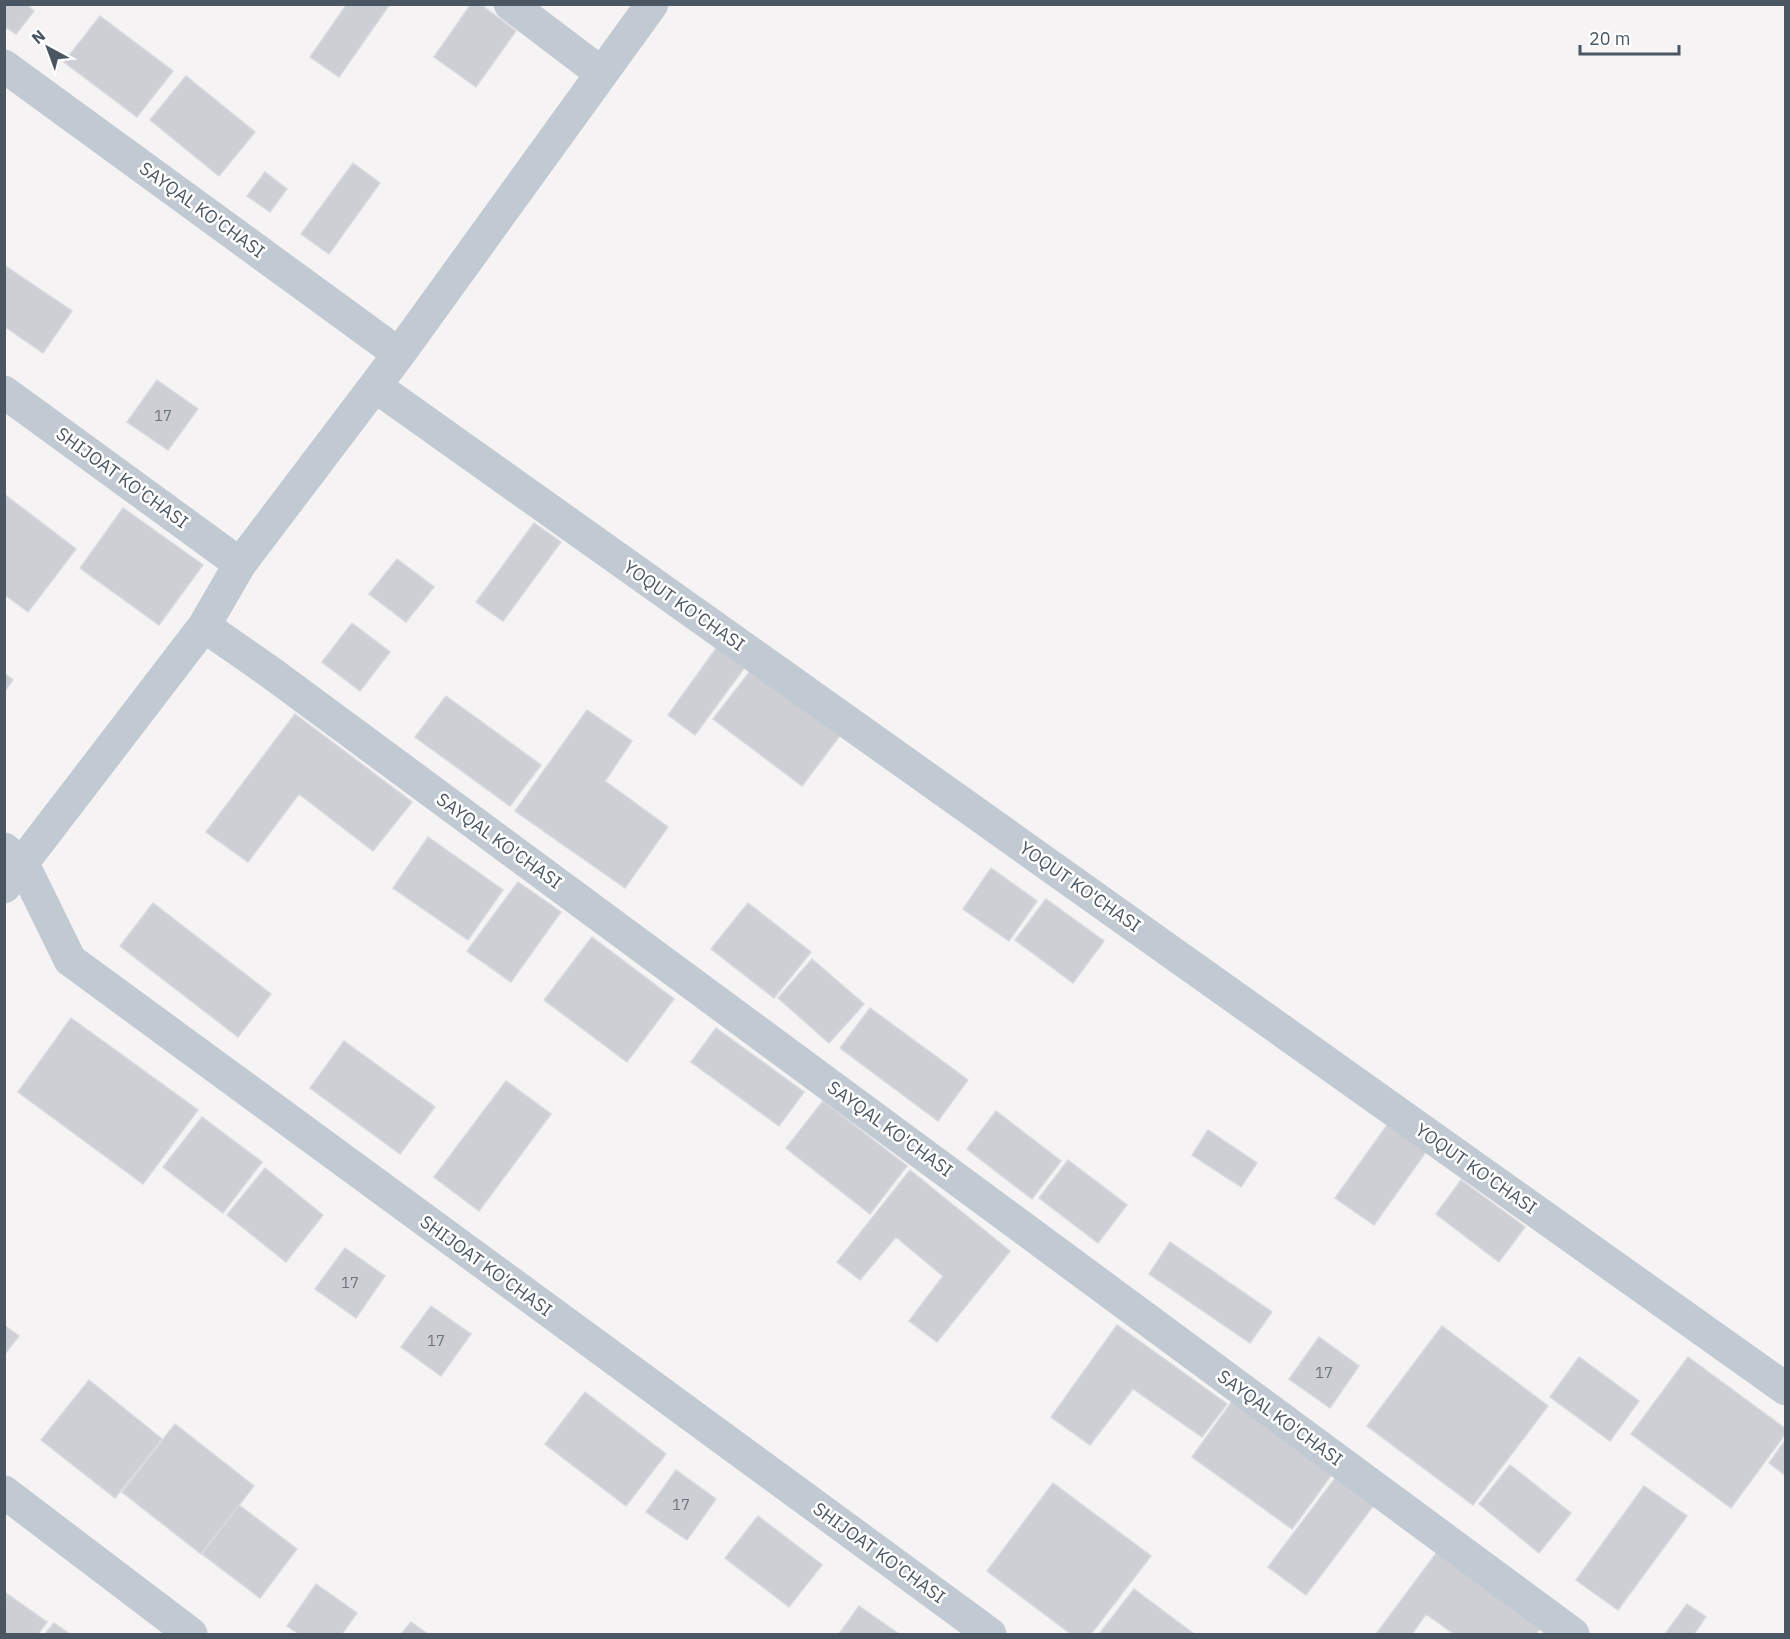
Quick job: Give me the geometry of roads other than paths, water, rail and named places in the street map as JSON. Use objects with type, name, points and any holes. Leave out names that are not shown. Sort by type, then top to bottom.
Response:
[{"type":"street","points":[[510,4],[602,73]]},
{"type":"street","points":[[11,867],[204,626],[240,564],[399,354],[651,4]]},
{"type":"street","name":"SAYQAL KO'CHASI","points":[[4,66],[399,354]]},
{"type":"street","name":"YOQUT KO'CHASI","points":[[375,386],[1785,1389]]},
{"type":"street","name":"SHIJOAT KO'CHASI","points":[[4,392],[240,564]]},
{"type":"street","name":"SAYQAL KO'CHASI","points":[[204,626],[270,672],[1573,1635]]},
{"type":"street","name":"SHIJOAT KO'CHASI","points":[[11,867],[70,960],[990,1635]]},
{"type":"street","points":[[4,1492],[191,1635]]}]
